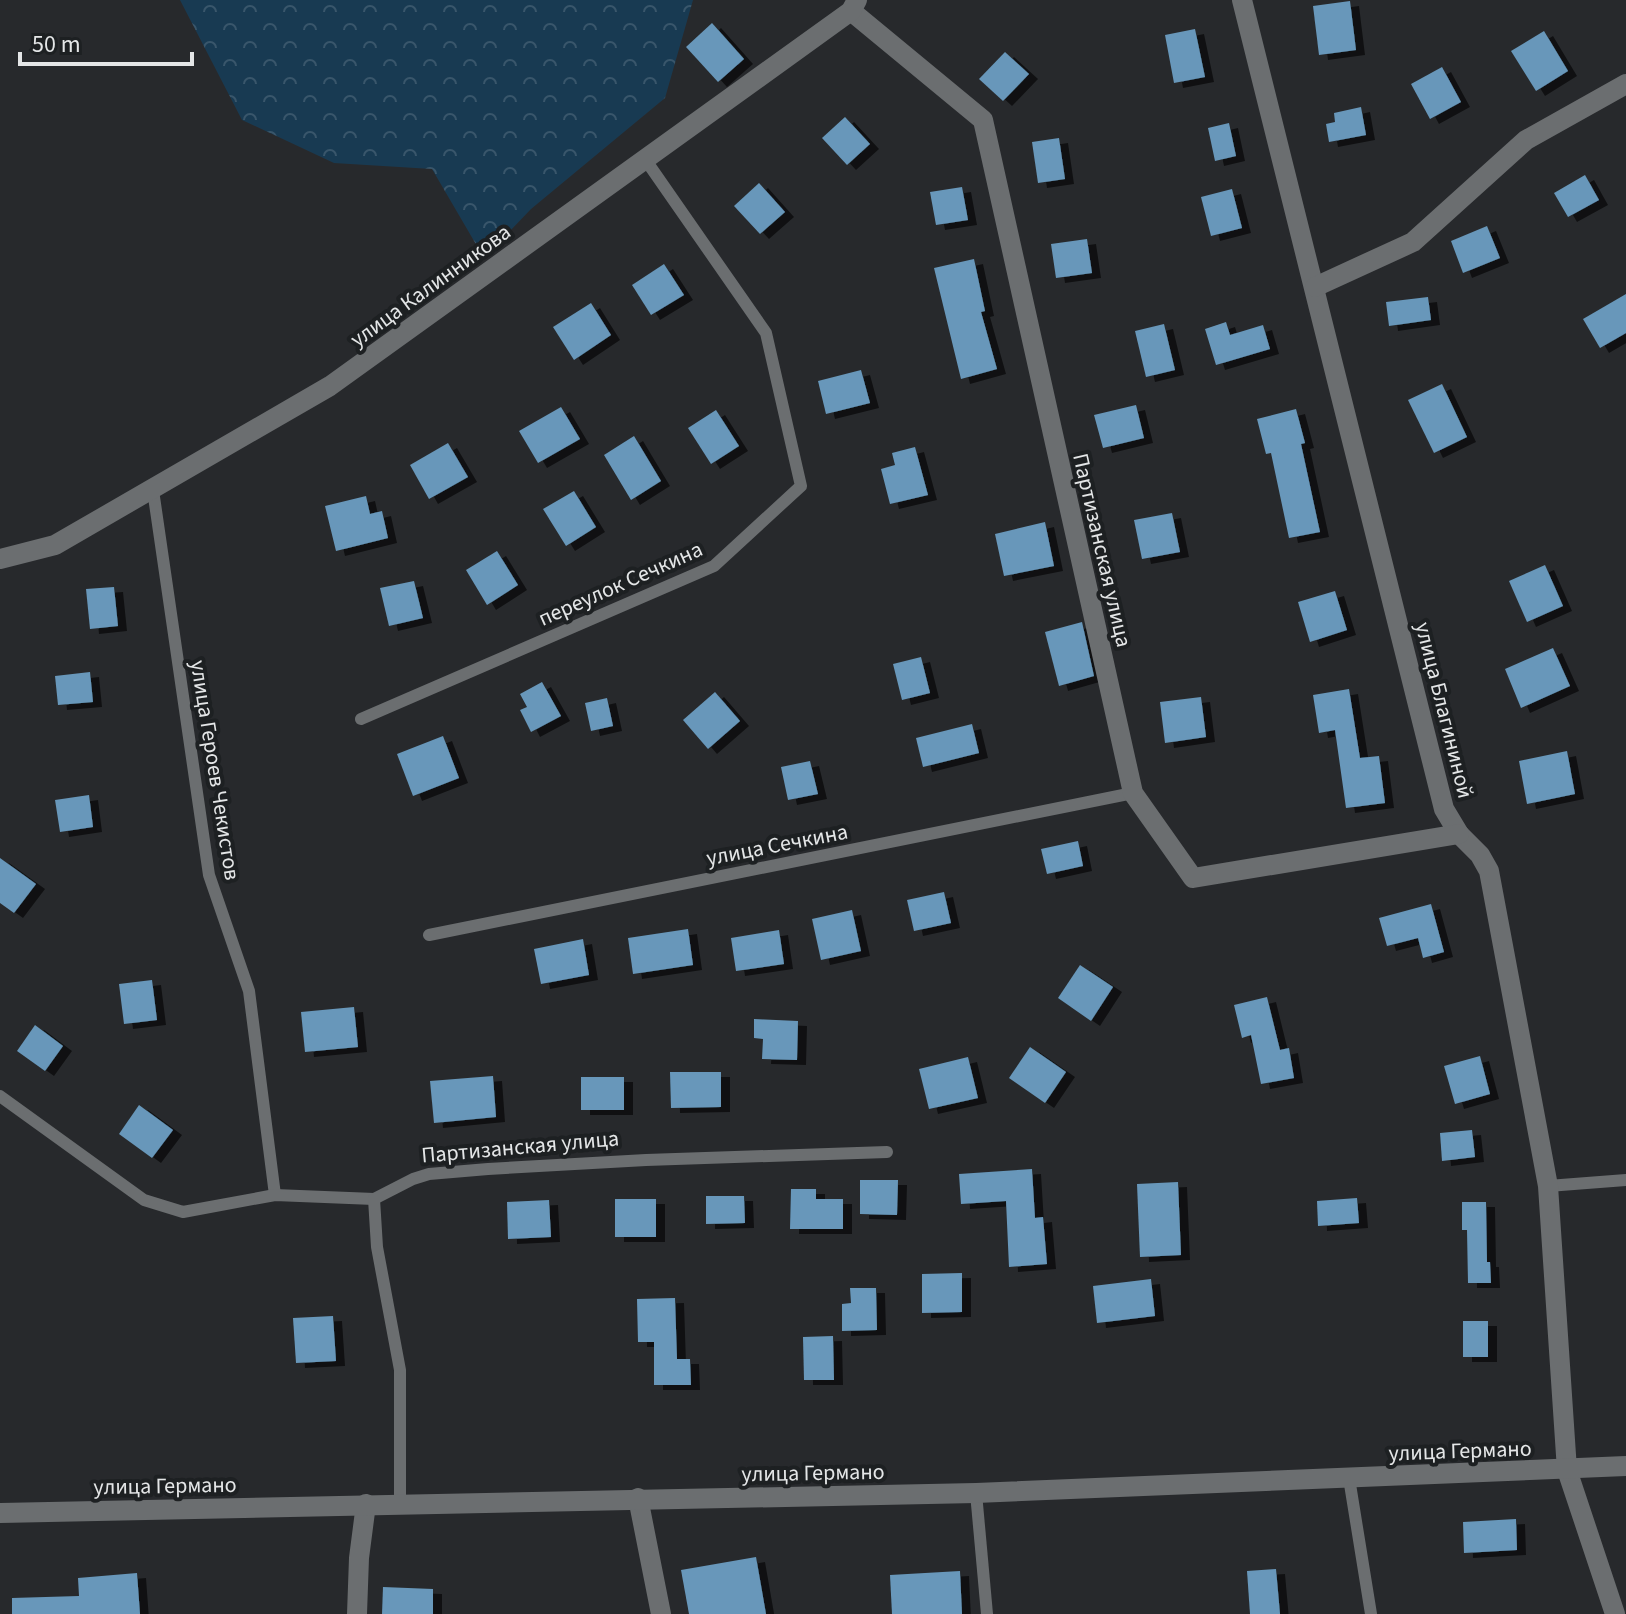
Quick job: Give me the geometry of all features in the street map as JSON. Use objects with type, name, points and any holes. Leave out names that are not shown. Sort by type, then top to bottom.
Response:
[{"type":"street","name":"улица Благининой","points":[[1242,0],[1444,809],[1459,834],[1480,855],[1489,871],[1548,1186],[1567,1470],[1615,1614]]},
{"type":"street","name":"улица Калинникова","points":[[0,559],[55,545],[330,386],[854,5]]},
{"type":"street","name":"Партизанская улица","points":[[854,5],[983,120],[1133,793],[1193,878],[1459,834]]},
{"type":"street","points":[[1315,287],[1413,242],[1526,140],[1626,84]]},
{"type":"street","name":"улица Германо","points":[[0,1513],[976,1493],[1626,1466]]},
{"type":"street","points":[[638,1498],[661,1614]]},
{"type":"street","points":[[357,1614],[359,1558],[366,1504]]},
{"type":"lane","name":"переулок Сечкина","points":[[361,719],[714,566],[801,486],[766,333],[645,159]]},
{"type":"lane","name":"улица Героев Чекистов","points":[[153,490],[209,875],[249,991],[275,1195]]},
{"type":"lane","name":"улица Сечкина","points":[[429,935],[1133,793]]},
{"type":"lane","points":[[0,1096],[144,1200],[183,1212],[275,1195],[374,1199],[377,1247],[400,1370],[400,1504]]},
{"type":"lane","name":"Партизанская улица","points":[[374,1199],[429,1174],[646,1160],[887,1152]]},
{"type":"lane","points":[[1548,1186],[1626,1180]]},
{"type":"lane","points":[[1349,1478],[1371,1614]]},
{"type":"lane","points":[[976,1493],[987,1614]]},
{"type":"green space","points":[[180,0],[693,0],[665,98],[531,209],[484,258],[432,169],[334,163],[242,120]]},
{"type":"building","points":[[1350,1],[1356,50],[1319,55],[1313,6]]},
{"type":"building","points":[[712,23],[744,59],[718,82],[686,47]]},
{"type":"building","points":[[1195,29],[1205,77],[1174,83],[1165,35]]},
{"type":"building","points":[[1544,31],[1568,71],[1536,91],[1511,51]]},
{"type":"building","points":[[1005,52],[1029,74],[1003,101],[979,79]]},
{"type":"building","points":[[1442,67],[1461,102],[1430,119],[1411,84]]},
{"type":"building","points":[[1361,107],[1366,135],[1329,142],[1326,124],[1335,122],[1334,113]]},
{"type":"building","points":[[845,117],[870,144],[847,165],[822,138]]},
{"type":"building","points":[[1229,123],[1236,156],[1215,161],[1208,128]]},
{"type":"building","points":[[1059,138],[1065,179],[1038,183],[1032,142]]},
{"type":"building","points":[[1585,175],[1599,200],[1568,217],[1554,193]]},
{"type":"building","points":[[759,183],[785,212],[760,234],[734,206]]},
{"type":"building","points":[[962,187],[968,220],[936,225],[930,192]]},
{"type":"building","points":[[1232,189],[1242,228],[1211,236],[1201,197]]},
{"type":"building","points":[[1487,226],[1500,258],[1463,273],[1451,241]]},
{"type":"building","points":[[1087,239],[1092,273],[1056,278],[1051,244]]},
{"type":"building","points":[[974,259],[985,311],[981,312],[997,369],[961,379],[934,268]]},
{"type":"building","points":[[664,264],[684,295],[651,315],[632,285]]},
{"type":"building","points":[[1626,294],[1626,333],[1600,348],[1583,319]]},
{"type":"building","points":[[1428,297],[1431,320],[1389,326],[1386,302]]},
{"type":"building","points":[[591,303],[611,335],[574,360],[553,327]]},
{"type":"building","points":[[1226,322],[1230,335],[1263,325],[1270,349],[1216,365],[1205,329]]},
{"type":"building","points":[[1164,324],[1175,370],[1146,377],[1135,331]]},
{"type":"building","points":[[861,370],[870,403],[826,414],[818,381]]},
{"type":"building","points":[[1442,384],[1467,437],[1434,453],[1408,400]]},
{"type":"building","points":[[1136,405],[1144,438],[1103,448],[1094,415]]},
{"type":"building","points":[[561,407],[580,439],[538,463],[519,431]]},
{"type":"building","points":[[1296,409],[1320,532],[1289,538],[1271,453],[1266,454],[1257,419]]},
{"type":"building","points":[[716,410],[739,446],[711,464],[688,428]]},
{"type":"building","points":[[634,436],[661,481],[631,500],[604,455]]},
{"type":"building","points":[[448,443],[468,477],[429,499],[410,465]]},
{"type":"building","points":[[915,447],[928,495],[890,504],[881,469],[895,465],[892,453]]},
{"type":"building","points":[[574,491],[596,527],[566,546],[543,509]]},
{"type":"building","points":[[366,496],[370,514],[382,511],[388,538],[336,551],[325,506]]},
{"type":"building","points":[[1172,513],[1180,552],[1142,559],[1134,520]]},
{"type":"building","points":[[1045,522],[1054,566],[1004,576],[995,534]]},
{"type":"building","points":[[497,551],[518,585],[487,605],[466,570]]},
{"type":"building","points":[[1545,565],[1563,606],[1527,622],[1509,581]]},
{"type":"building","points":[[414,581],[423,618],[389,626],[380,588]]},
{"type":"building","points":[[114,587],[118,626],[90,629],[86,589]]},
{"type":"building","points":[[1335,591],[1347,630],[1310,642],[1298,602]]},
{"type":"building","points":[[1082,622],[1094,676],[1059,686],[1045,632]]},
{"type":"building","points":[[1553,648],[1570,686],[1521,708],[1505,669]]},
{"type":"building","points":[[921,657],[930,693],[902,700],[893,664]]},
{"type":"building","points":[[90,672],[93,702],[58,705],[55,676]]},
{"type":"building","points":[[542,682],[561,716],[531,732],[520,710],[527,707],[520,694]]},
{"type":"building","points":[[1349,689],[1360,758],[1379,756],[1385,803],[1346,808],[1335,730],[1319,733],[1313,695]]},
{"type":"building","points":[[715,692],[740,721],[708,749],[683,720]]},
{"type":"building","points":[[1201,697],[1206,737],[1165,743],[1160,702]]},
{"type":"building","points":[[607,698],[613,726],[591,731],[585,703]]},
{"type":"building","points":[[972,724],[979,753],[923,767],[916,738]]},
{"type":"building","points":[[443,736],[459,778],[413,796],[397,754]]},
{"type":"building","points":[[1567,751],[1575,794],[1527,804],[1519,761]]},
{"type":"building","points":[[810,761],[818,794],[788,800],[781,767]]},
{"type":"building","points":[[89,795],[93,827],[60,832],[55,800]]},
{"type":"building","points":[[1078,841],[1083,866],[1047,874],[1041,849]]},
{"type":"building","points":[[0,858],[36,884],[14,913],[0,903]]},
{"type":"building","points":[[944,892],[951,923],[914,931],[907,900]]},
{"type":"building","points":[[1431,904],[1444,952],[1423,958],[1418,938],[1387,946],[1379,918]]},
{"type":"building","points":[[852,910],[861,951],[821,960],[812,919]]},
{"type":"building","points":[[688,929],[693,965],[633,974],[628,938]]},
{"type":"building","points":[[779,930],[784,964],[736,971],[731,938]]},
{"type":"building","points":[[583,939],[589,975],[541,984],[534,949]]},
{"type":"building","points":[[1080,965],[1113,987],[1091,1021],[1058,998]]},
{"type":"building","points":[[152,980],[157,1020],[124,1024],[119,984]]},
{"type":"building","points":[[1267,997],[1280,1050],[1289,1048],[1294,1078],[1261,1084],[1251,1035],[1242,1038],[1234,1005]]},
{"type":"building","points":[[354,1007],[358,1047],[305,1052],[301,1012]]},
{"type":"building","points":[[754,1019],[798,1021],[797,1060],[762,1059],[763,1039],[754,1038]]},
{"type":"building","points":[[35,1025],[63,1046],[45,1071],[17,1051]]},
{"type":"building","points":[[1030,1047],[1066,1072],[1045,1103],[1009,1078]]},
{"type":"building","points":[[1480,1056],[1490,1094],[1455,1104],[1444,1066]]},
{"type":"building","points":[[968,1057],[978,1098],[929,1109],[919,1069]]},
{"type":"building","points":[[670,1072],[721,1072],[721,1107],[671,1108]]},
{"type":"building","points":[[493,1076],[496,1117],[434,1123],[430,1081]]},
{"type":"building","points":[[581,1077],[624,1077],[624,1110],[581,1110]]},
{"type":"building","points":[[139,1105],[173,1130],[152,1158],[119,1134]]},
{"type":"building","points":[[1472,1130],[1475,1157],[1442,1161],[1440,1133]]},
{"type":"building","points":[[1032,1169],[1035,1218],[1043,1217],[1047,1264],[1009,1267],[1006,1201],[961,1204],[959,1174]]},
{"type":"building","points":[[860,1180],[898,1180],[897,1215],[860,1214]]},
{"type":"building","points":[[1178,1182],[1181,1255],[1140,1257],[1137,1184]]},
{"type":"building","points":[[791,1189],[816,1189],[816,1199],[843,1199],[843,1229],[790,1229]]},
{"type":"building","points":[[706,1196],[744,1196],[745,1223],[706,1224]]},
{"type":"building","points":[[1357,1198],[1359,1223],[1318,1226],[1317,1201]]},
{"type":"building","points":[[615,1199],[656,1199],[656,1237],[615,1237]]},
{"type":"building","points":[[549,1200],[551,1237],[508,1239],[507,1202]]},
{"type":"building","points":[[1462,1202],[1486,1202],[1487,1262],[1490,1262],[1491,1283],[1468,1283],[1467,1230],[1462,1230]]},
{"type":"building","points":[[962,1273],[962,1312],[922,1313],[922,1274]]},
{"type":"building","points":[[1151,1279],[1155,1316],[1097,1323],[1093,1286]]},
{"type":"building","points":[[850,1288],[876,1288],[877,1330],[842,1331],[842,1304],[851,1303]]},
{"type":"building","points":[[675,1298],[677,1359],[690,1359],[691,1385],[654,1385],[654,1342],[638,1342],[637,1299]]},
{"type":"building","points":[[333,1316],[336,1361],[296,1363],[293,1318]]},
{"type":"building","points":[[1463,1321],[1488,1321],[1488,1357],[1463,1357]]},
{"type":"building","points":[[833,1336],[834,1380],[804,1380],[803,1337]]},
{"type":"building","points":[[1516,1519],[1517,1550],[1464,1553],[1463,1522]]},
{"type":"building","points":[[756,1557],[766,1614],[689,1614],[681,1570]]},
{"type":"building","points":[[1276,1569],[1280,1614],[1250,1614],[1247,1571]]},
{"type":"building","points":[[960,1571],[962,1614],[892,1614],[890,1575]]},
{"type":"building","points":[[137,1573],[140,1614],[12,1614],[12,1598],[79,1596],[78,1578]]},
{"type":"building","points":[[383,1587],[433,1589],[433,1614],[382,1614]]}]
